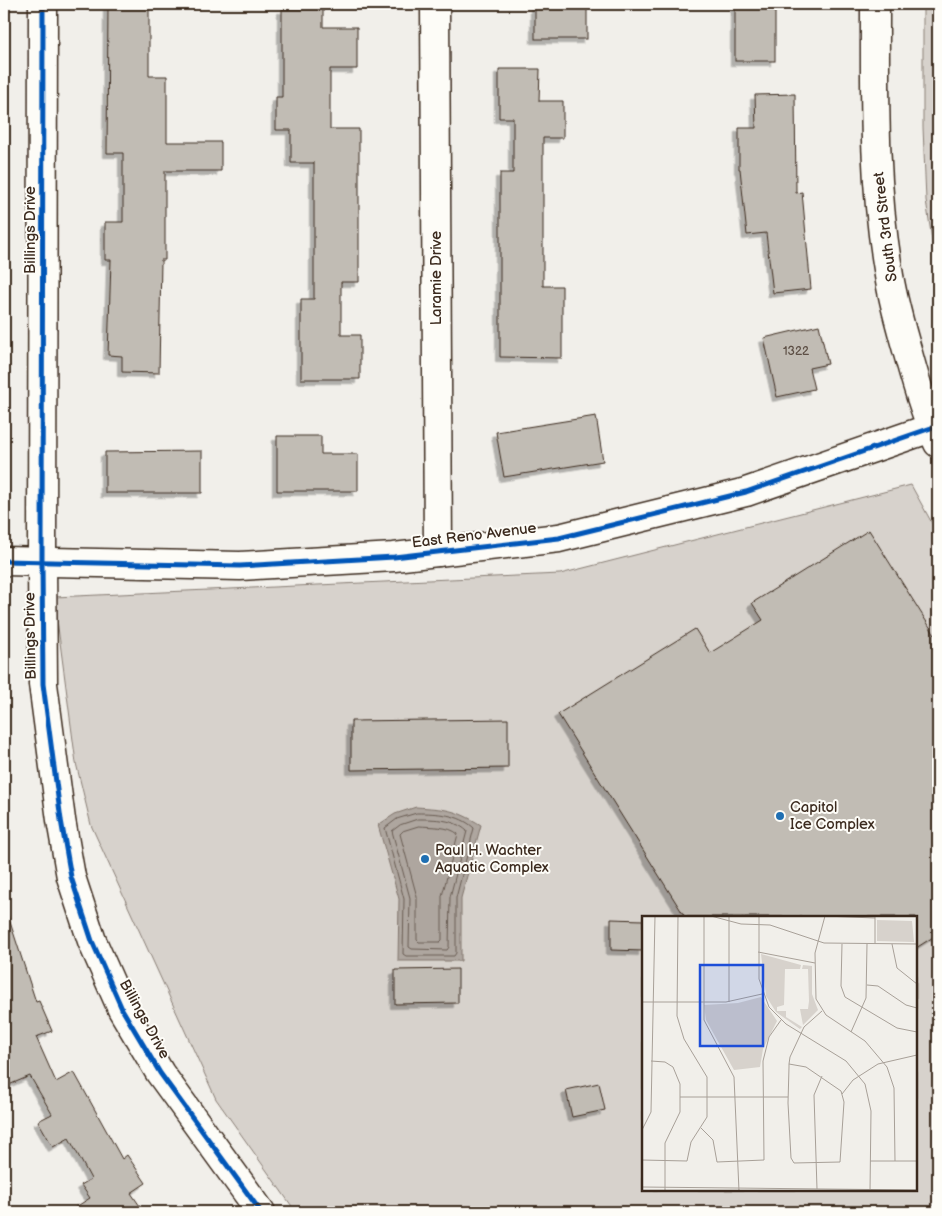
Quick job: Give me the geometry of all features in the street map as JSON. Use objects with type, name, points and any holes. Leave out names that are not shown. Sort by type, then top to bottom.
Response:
[{"type":"street","name":"Billings Drive","points":[[43,4],[42,562],[44,684],[60,820],[71,877],[92,941],[122,1009],[160,1073],[261,1212]]},
{"type":"street","name":"Laramie Drive","points":[[434,4],[438,552]]},
{"type":"street","name":"South 3rd Street","points":[[875,4],[877,158],[880,214],[886,260],[900,325],[916,383],[935,435]]},
{"type":"street","name":"East Reno Avenue","points":[[4,561],[240,566],[394,557],[559,538],[746,492],[935,435]]},
{"type":"shaded area","points":[[923,4],[938,4],[938,280],[926,200],[923,127]]},
{"type":"shaded area","points":[[911,485],[938,534],[938,1212],[296,1212],[216,1099],[91,825],[76,763],[54,597],[560,574]]},
{"type":"water","points":[[416,807],[450,811],[481,825],[461,898],[461,961],[398,961],[399,899],[378,825],[395,814]]},
{"type":"building","points":[[108,4],[149,4],[149,76],[167,76],[167,142],[221,142],[221,171],[165,171],[165,260],[161,260],[159,373],[122,372],[122,356],[108,355],[111,260],[105,260],[105,222],[123,222],[123,153],[107,153]]},
{"type":"building","points":[[535,4],[587,4],[587,39],[535,39]]},
{"type":"building","points":[[735,4],[775,4],[775,61],[735,61]]},
{"type":"building","points":[[282,9],[323,9],[323,27],[357,27],[357,69],[330,69],[330,129],[359,129],[359,282],[341,282],[341,335],[360,335],[360,379],[301,379],[301,299],[314,299],[314,163],[291,163],[291,130],[276,130],[276,97],[282,97]]},
{"type":"building","points":[[499,69],[540,69],[539,101],[563,101],[563,138],[543,138],[543,286],[562,286],[562,358],[500,357],[500,173],[513,173],[513,118],[499,118]]},
{"type":"building","points":[[795,94],[796,193],[802,192],[811,289],[773,293],[766,233],[747,235],[739,169],[739,128],[756,128],[755,95]]},
{"type":"building","points":[[819,325],[828,364],[809,368],[814,389],[777,397],[764,338]]},
{"type":"building","points":[[596,416],[603,461],[504,477],[496,432]]},
{"type":"building","points":[[277,436],[321,436],[321,454],[358,454],[358,491],[277,491]]},
{"type":"building","points":[[202,451],[202,493],[105,493],[105,452]]},
{"type":"building","name":"Capitol Ice Complex","points":[[869,530],[938,640],[938,934],[917,947],[917,916],[684,916],[558,714],[695,629],[710,653],[763,620],[752,603]]},
{"type":"building","points":[[508,719],[508,768],[351,770],[351,721]]},
{"type":"building","points":[[8,916],[36,1002],[39,1001],[52,1031],[36,1037],[56,1082],[74,1072],[122,1159],[127,1155],[146,1183],[131,1193],[144,1212],[68,1212],[90,1198],[81,1185],[91,1179],[69,1138],[53,1147],[38,1121],[52,1114],[30,1076],[4,1087],[4,917]]},
{"type":"building","points":[[611,919],[642,920],[642,951],[611,950]]},
{"type":"building","points":[[458,969],[458,1003],[395,1004],[395,970]]},
{"type":"building","points":[[599,1083],[605,1110],[572,1117],[566,1090]]},
{"type":"cycle path","points":[[43,4],[43,684],[61,820],[71,877],[92,941],[122,1009],[160,1073],[261,1212]]},
{"type":"cycle path","points":[[4,561],[240,566],[394,557],[559,538],[746,492],[931,428]]},
{"type":"place","name":"Capitol Ice Complex","points":[[780,816]]},
{"type":"place","name":"Paul H. Wachter Aquatic Complex","points":[[425,859]]}]
